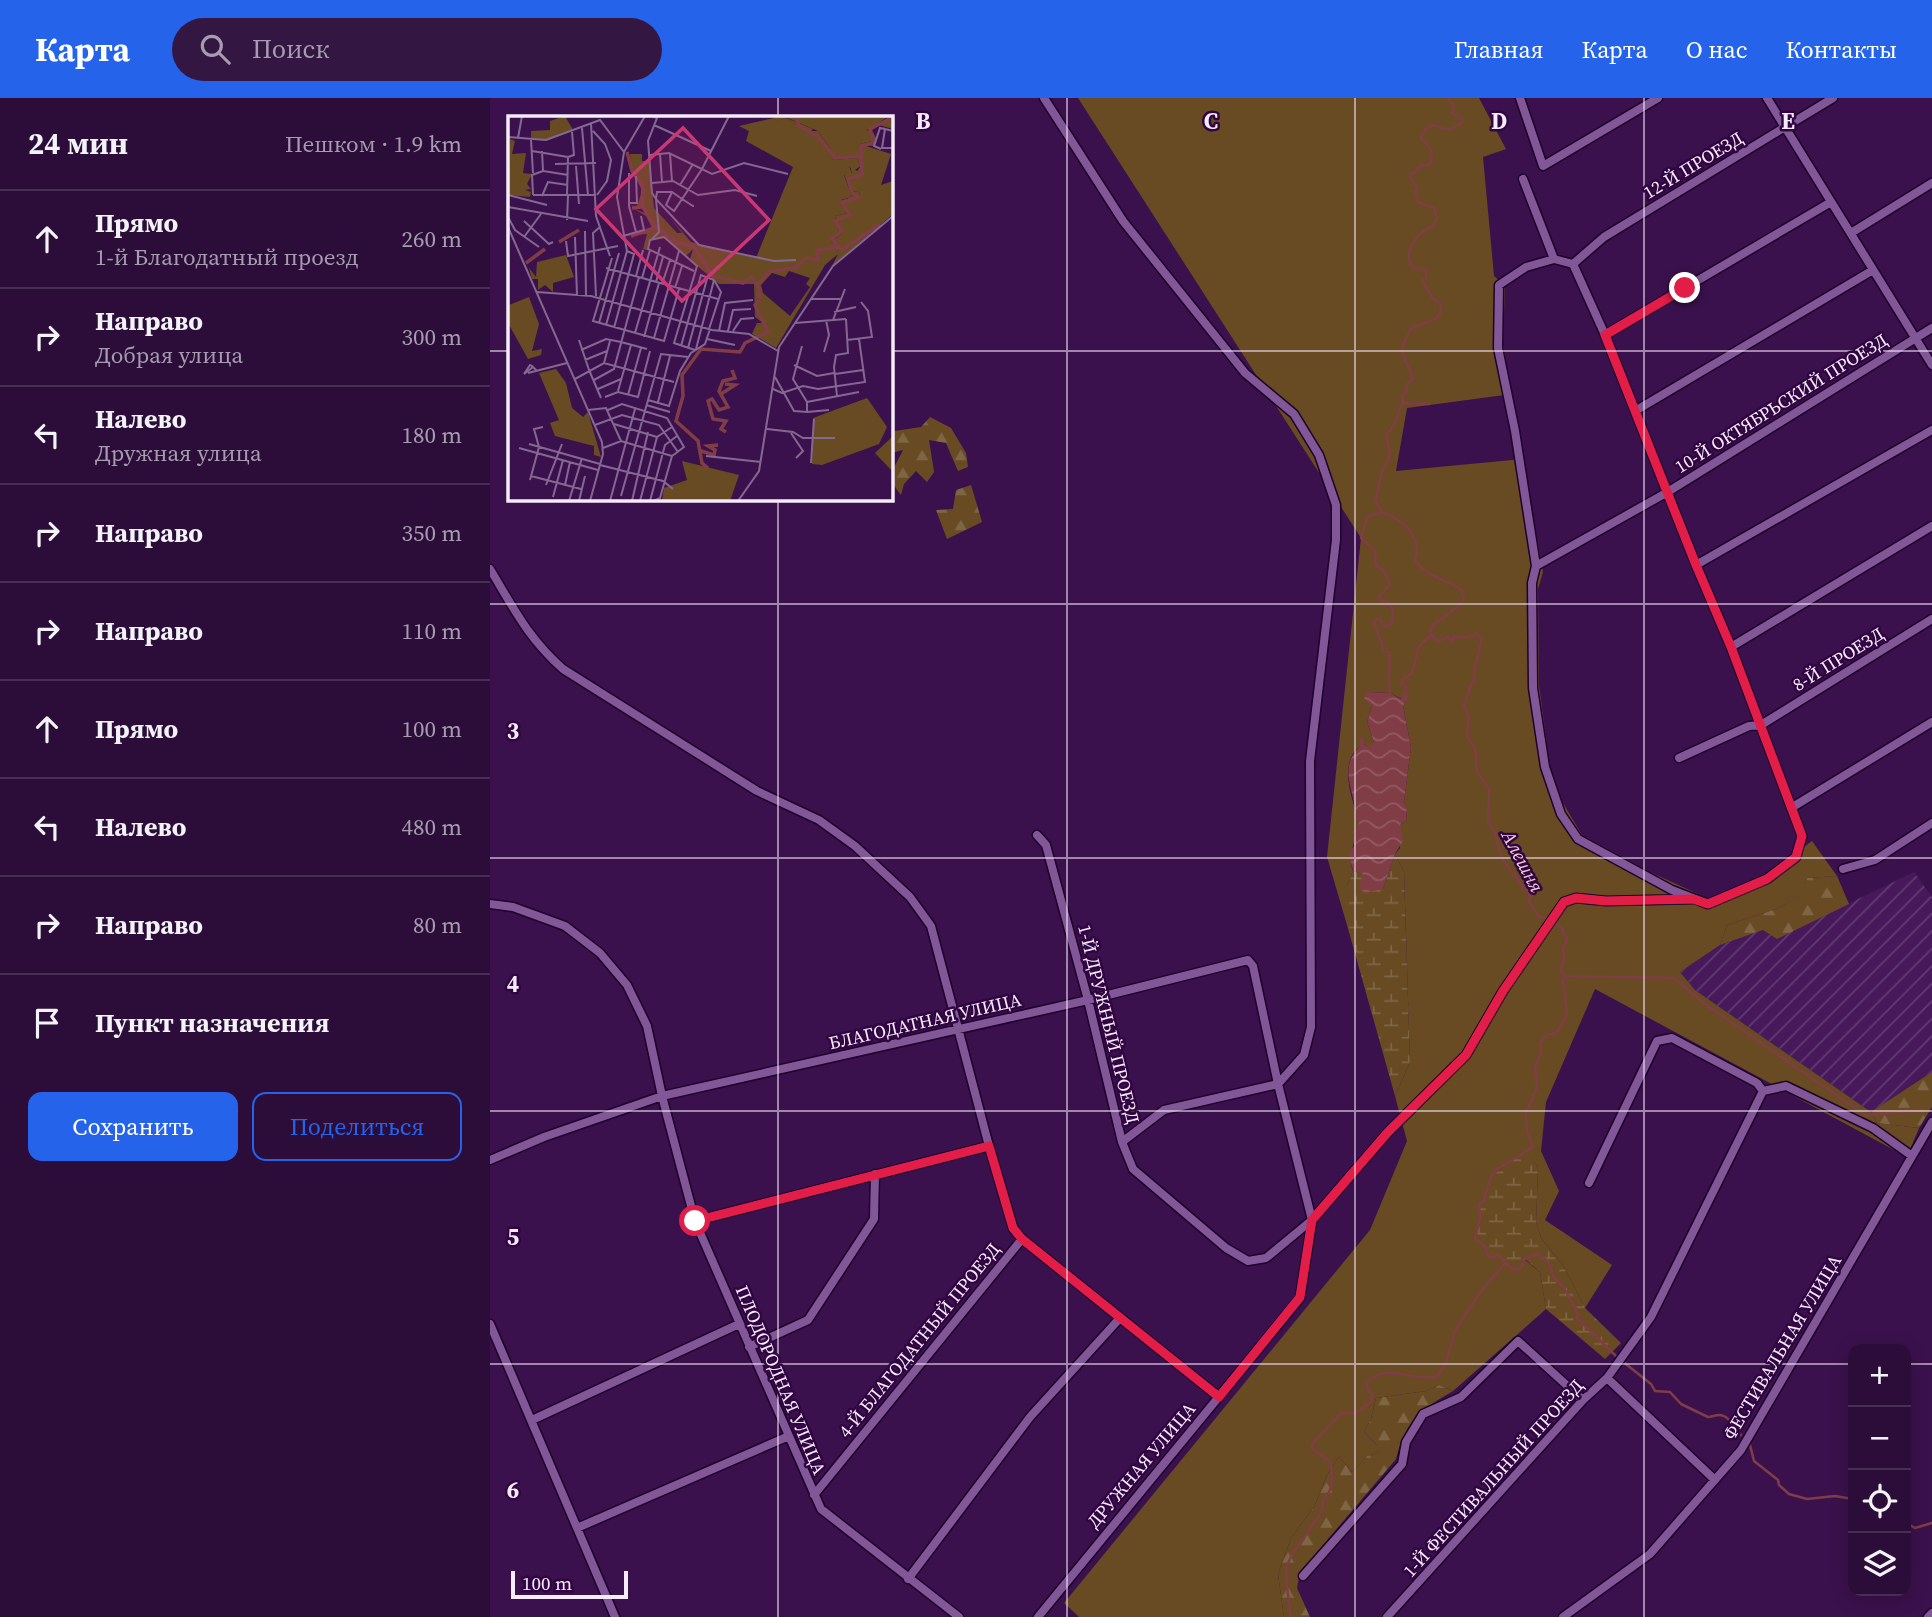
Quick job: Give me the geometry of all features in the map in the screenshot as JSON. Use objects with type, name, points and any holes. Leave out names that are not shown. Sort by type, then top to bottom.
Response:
[{"type":"street","points":[[1044,98],[1123,221],[1245,373],[1294,414],[1319,455],[1336,505],[1336,540],[1310,761],[1311,1027],[1304,1055],[1278,1084],[1312,1220]]},
{"type":"street","points":[[1520,98],[1543,166],[1658,98]]},
{"type":"street","points":[[1767,98],[1932,365]]},
{"type":"street","name":"12-Й ПРОЕЗД","points":[[1573,264],[1604,237],[1833,98]]},
{"type":"street","points":[[1523,179],[1554,259]]},
{"type":"street","points":[[1851,233],[1932,183]]},
{"type":"street","points":[[1605,335],[1831,202]]},
{"type":"street","points":[[1554,259],[1573,264],[1605,335],[1666,493],[1731,647],[1802,836],[1796,857],[1767,879],[1708,904],[1672,890],[1578,839],[1561,814],[1545,767],[1533,688],[1532,583],[1536,566],[1515,431],[1498,348],[1499,285],[1526,267],[1554,259]]},
{"type":"street","points":[[1635,411],[1873,270]]},
{"type":"street","name":"10-Й ОКТЯБРЬСКИЙ ПРОЕЗД","points":[[1536,566],[1666,493],[1932,328]]},
{"type":"street","points":[[1696,565],[1932,430]]},
{"type":"street","points":[[1731,647],[1932,526]]},
{"type":"street","points":[[490,569],[525,629],[540,649],[563,669],[757,790],[819,820],[855,846],[910,897],[932,926],[1013,1228],[1022,1239],[1219,1397]]},
{"type":"street","name":"8-Й ПРОЕЗД","points":[[1679,758],[1749,726],[1761,725],[1932,619]]},
{"type":"street","points":[[1791,808],[1932,722]]},
{"type":"street","points":[[1843,869],[1875,860],[1932,823]]},
{"type":"street","name":"1-Й ДРУЖНЫЙ ПРОЕЗД","points":[[1037,835],[1046,845],[1088,1000],[1122,1142],[1164,1110],[1278,1084]]},
{"type":"street","points":[[1122,1142],[1133,1169],[1226,1248],[1248,1261],[1266,1258],[1312,1220],[1388,1132],[1466,1055],[1503,991],[1564,902],[1576,898],[1606,901],[1693,899]]},
{"type":"street","name":"ПЛОДОРОДНАЯ УЛИЦА","points":[[490,904],[513,906],[565,926],[584,938],[627,985],[647,1026],[695,1221],[821,1509],[959,1617]]},
{"type":"street","name":"БЛАГОДАТНАЯ УЛИЦА","points":[[490,1160],[544,1137],[663,1096],[1088,1000],[1248,960],[1253,966],[1278,1084]]},
{"type":"street","points":[[1589,1183],[1657,1041],[1672,1038],[1758,1083],[1763,1090]]},
{"type":"street","points":[[1763,1090],[1786,1086],[1873,1128],[1912,1157]]},
{"type":"street","points":[[1607,1378],[1651,1317],[1763,1090]]},
{"type":"street","name":"ФЕСТИВАЛЬНАЯ УЛИЦА","points":[[1563,1617],[1650,1554],[1741,1450],[1932,1122]]},
{"type":"street","points":[[695,1221],[989,1146]]},
{"type":"street","points":[[749,1347],[808,1320],[874,1219],[875,1174]]},
{"type":"street","name":"ДРУЖНАЯ УЛИЦА","points":[[1038,1617],[1300,1297],[1312,1220]]},
{"type":"street","name":"4-Й БЛАГОДАТНЫЙ ПРОЕЗД","points":[[814,1495],[1022,1239]]},
{"type":"street","points":[[908,1578],[1030,1417],[1120,1318]]},
{"type":"street","points":[[490,1324],[615,1617]]},
{"type":"street","points":[[532,1420],[739,1324]]},
{"type":"street","points":[[1303,1576],[1402,1464],[1406,1441],[1423,1414],[1461,1396],[1518,1341],[1583,1401]]},
{"type":"street","name":"1-Й ФЕСТИВАЛЬНЫЙ ПРОЕЗД","points":[[1387,1617],[1607,1378],[1714,1480]]},
{"type":"street","points":[[577,1528],[789,1436]]},
{"type":"street","points":[[1928,1617],[1932,1613]]},
{"type":"shaded area","points":[[1914,872],[1932,897],[1932,1072],[1871,1112],[1695,990],[1680,972],[1720,945],[1763,930],[1777,938]]},
{"type":"green space","points":[[1078,98],[1479,98],[1506,149],[1483,157],[1494,276],[1505,286],[1503,345],[1512,394],[1407,408],[1396,471],[1523,459],[1543,572],[1538,589],[1539,685],[1550,768],[1563,803],[1582,835],[1650,872],[1709,899],[1765,876],[1812,841],[1837,876],[1807,878],[1803,895],[1776,909],[1727,925],[1720,945],[1680,972],[1695,990],[1871,1112],[1877,1123],[1919,1128],[1907,1157],[1595,989],[1546,1102],[1541,1151],[1559,1191],[1545,1220],[1612,1265],[1585,1308],[1564,1267],[1541,1238],[1536,1222],[1538,1167],[1525,1151],[1491,1177],[1483,1202],[1479,1204],[1480,1218],[1475,1239],[1497,1254],[1512,1270],[1524,1259],[1540,1272],[1546,1309],[1453,1391],[1439,1385],[1426,1391],[1376,1398],[1371,1419],[1364,1432],[1381,1452],[1367,1456],[1352,1472],[1339,1457],[1327,1475],[1314,1507],[1291,1538],[1278,1574],[1284,1617],[1079,1617],[1064,1603],[1370,1230],[1407,1141],[1395,1096],[1410,1062],[1404,872],[1395,854],[1400,848],[1400,825],[1406,821],[1407,810],[1404,802],[1411,747],[1403,706],[1406,701],[1390,693],[1367,692],[1372,706],[1367,722],[1374,742],[1369,748],[1364,744],[1355,751],[1348,769],[1350,792],[1360,822],[1352,854],[1353,871],[1347,886],[1347,925],[1327,857],[1361,538]]},
{"type":"green space","points":[[930,417],[951,428],[966,453],[968,467],[958,471],[946,443],[929,440],[934,472],[927,482],[916,471],[904,484],[901,495],[893,483],[892,473],[903,450],[892,453],[892,429],[895,431],[921,427]]},
{"type":"green space","points":[[971,485],[982,522],[947,539],[936,510],[953,509],[956,490]]},
{"type":"green space","points":[[1395,854],[1404,872],[1410,1062],[1395,1096],[1347,925],[1347,886],[1353,871],[1363,874],[1383,889]]},
{"type":"green space","points":[[1837,876],[1849,904],[1777,939],[1763,930],[1720,945],[1727,925],[1776,909],[1802,895],[1807,878]]},
{"type":"green space","points":[[1932,1072],[1932,1107],[1919,1128],[1877,1123],[1871,1112]]},
{"type":"green space","points":[[1525,1150],[1538,1167],[1536,1222],[1541,1238],[1564,1267],[1585,1308],[1621,1343],[1605,1359],[1546,1309],[1540,1272],[1525,1259],[1521,1269],[1513,1270],[1497,1254],[1493,1258],[1488,1256],[1484,1245],[1475,1239],[1480,1218],[1479,1204],[1483,1202],[1491,1177]]},
{"type":"green space","points":[[1439,1385],[1453,1391],[1416,1417],[1404,1435],[1396,1459],[1300,1572],[1297,1588],[1310,1617],[1284,1617],[1278,1574],[1291,1538],[1314,1507],[1327,1475],[1339,1457],[1352,1472],[1367,1456],[1380,1452],[1364,1432],[1371,1419],[1376,1398],[1426,1391]]},
{"type":"water","points":[[1367,692],[1390,693],[1401,699],[1405,693],[1410,695],[1403,706],[1411,747],[1404,802],[1407,809],[1406,821],[1400,825],[1403,841],[1395,854],[1383,889],[1364,893],[1359,886],[1363,874],[1353,871],[1349,853],[1354,846],[1353,836],[1359,823],[1356,820],[1348,773],[1353,755],[1360,746],[1359,738],[1363,738],[1368,747],[1374,742],[1367,722],[1372,706],[1364,698]]},
{"type":"waterway","name":"Алешня","points":[[1448,98],[1453,106],[1453,114],[1459,116],[1462,121],[1450,129],[1435,125],[1426,128],[1421,138],[1431,149],[1432,161],[1410,174],[1417,187],[1418,202],[1434,208],[1437,218],[1433,226],[1421,233],[1412,244],[1410,263],[1414,269],[1426,270],[1426,278],[1422,280],[1433,299],[1440,303],[1441,312],[1435,319],[1411,328],[1403,346],[1403,355],[1413,379],[1406,385],[1403,403],[1386,435],[1390,455],[1382,472],[1375,501],[1382,512],[1404,524],[1414,537],[1417,552],[1415,560],[1419,566],[1461,589],[1464,599],[1432,626],[1431,635],[1438,641],[1448,637],[1453,642],[1453,637],[1477,634],[1482,638],[1474,682],[1464,706],[1469,717],[1467,736],[1475,749],[1477,771],[1489,789],[1488,822],[1494,830],[1502,858],[1524,890],[1529,893],[1531,897],[1528,900],[1539,917],[1544,918]]},
{"type":"waterway","points":[[1403,403],[1429,404]]},
{"type":"waterway","points":[[1380,513],[1367,517],[1361,538],[1375,551],[1376,565],[1384,571],[1390,585],[1379,596],[1381,601],[1388,602],[1393,609],[1391,625],[1384,626],[1380,618],[1374,621],[1383,651],[1389,653],[1390,693]]},
{"type":"waterway","points":[[1405,693],[1406,687],[1400,682],[1412,673],[1419,646],[1431,635]]},
{"type":"waterway","name":"Алешня","points":[[1555,924],[1563,929],[1567,937],[1561,970],[1565,976],[1563,981],[1567,1015],[1556,1033],[1546,1035],[1540,1043],[1541,1052],[1535,1067],[1537,1088],[1526,1113],[1527,1131],[1533,1147],[1496,1170],[1491,1177],[1483,1202],[1479,1204],[1480,1218],[1475,1239],[1484,1245],[1488,1256],[1493,1258],[1497,1254],[1513,1270],[1521,1269],[1524,1259],[1538,1254],[1548,1261],[1554,1278],[1563,1286],[1578,1314],[1577,1318],[1618,1358]]},
{"type":"waterway","points":[[1566,976],[1674,978],[1705,1004],[1865,1115],[1924,1110]]},
{"type":"waterway","points":[[1291,1617],[1287,1567],[1319,1515],[1332,1482],[1330,1461],[1312,1449],[1312,1444],[1340,1414],[1357,1412],[1371,1402],[1372,1394],[1366,1383],[1374,1377],[1391,1373],[1436,1377],[1445,1365],[1455,1331],[1481,1291],[1505,1263]]},
{"type":"waterway","points":[[1622,1361],[1651,1384],[1655,1391],[1670,1392],[1681,1404],[1708,1417],[1726,1417],[1741,1435]]},
{"type":"waterway","points":[[1750,1445],[1754,1461],[1778,1480],[1779,1485],[1789,1494],[1807,1499],[1835,1496],[1848,1498]]},
{"type":"waterway","points":[[1911,1526],[1915,1528],[1932,1523]]},
{"type":"route","points":[[695,1221],[989,1146],[1013,1228],[1022,1239],[1219,1397],[1300,1297],[1312,1220],[1388,1132],[1466,1055],[1503,991],[1564,902],[1576,898],[1606,901],[1693,899],[1708,904],[1767,879],[1796,857],[1802,836],[1731,647],[1666,493],[1605,335],[1685,288]]}]
